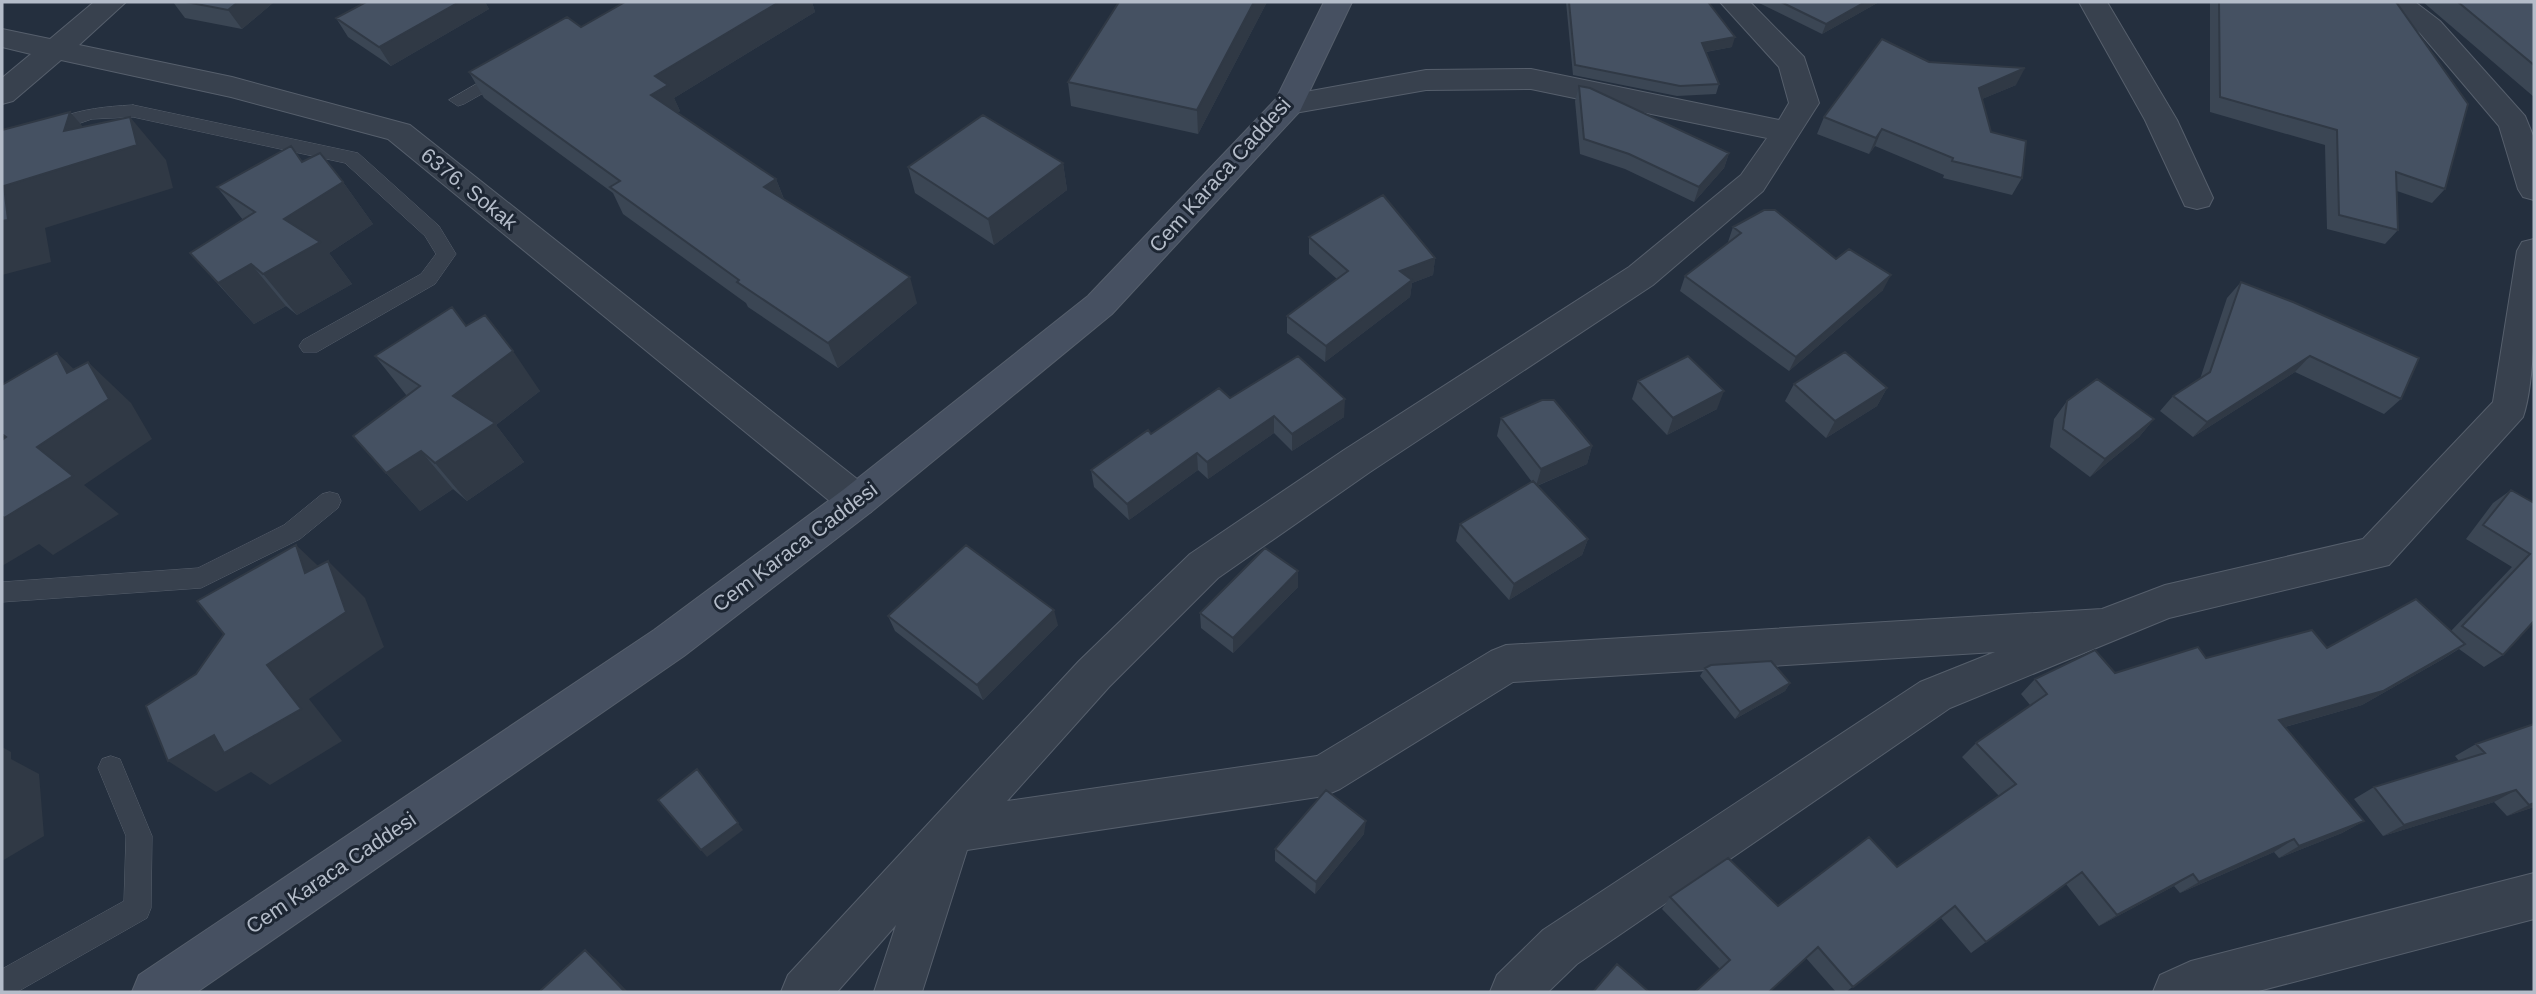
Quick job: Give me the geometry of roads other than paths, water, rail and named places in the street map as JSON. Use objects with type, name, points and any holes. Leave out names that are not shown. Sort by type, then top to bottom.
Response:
[{"type":"street","points":[[2,94],[113,2]]},
{"type":"street","name":"Cem Karaca Caddesi","points":[[156,992],[668,643],[858,501],[1100,304],[1289,104],[1338,2]]},
{"type":"street","points":[[805,992],[1094,674],[1204,566],[1357,461],[1641,276],[1752,183],[1788,132],[1804,103],[1793,64],[1734,2]]},
{"type":"street","points":[[2093,2],[2161,120],[2197,198]]},
{"type":"street","points":[[2396,2],[2430,27],[2514,123],[2534,189]]},
{"type":"street","name":"6376. Sokak","points":[[2,38],[232,87],[399,132],[858,501]]},
{"type":"street","points":[[1289,104],[1426,80],[1531,79],[1788,132]]},
{"type":"street","points":[[1514,992],[1560,947],[1935,695],[2165,602],[2375,553],[2522,409],[2534,251]]},
{"type":"street","points":[[951,831],[1324,775],[1506,664],[2102,628]]},
{"type":"street","points":[[898,992],[951,831]]},
{"type":"street","points":[[2177,992],[2191,985],[2534,896]]},
{"type":"lane","points":[[458,100],[515,68]]},
{"type":"lane","points":[[2,160],[47,128],[90,113],[133,111],[351,158],[432,231],[446,254],[428,279],[310,345]]},
{"type":"lane","points":[[2,592],[201,578],[292,532],[330,500]]},
{"type":"lane","points":[[2,985],[136,908],[139,836],[111,768]]}]
